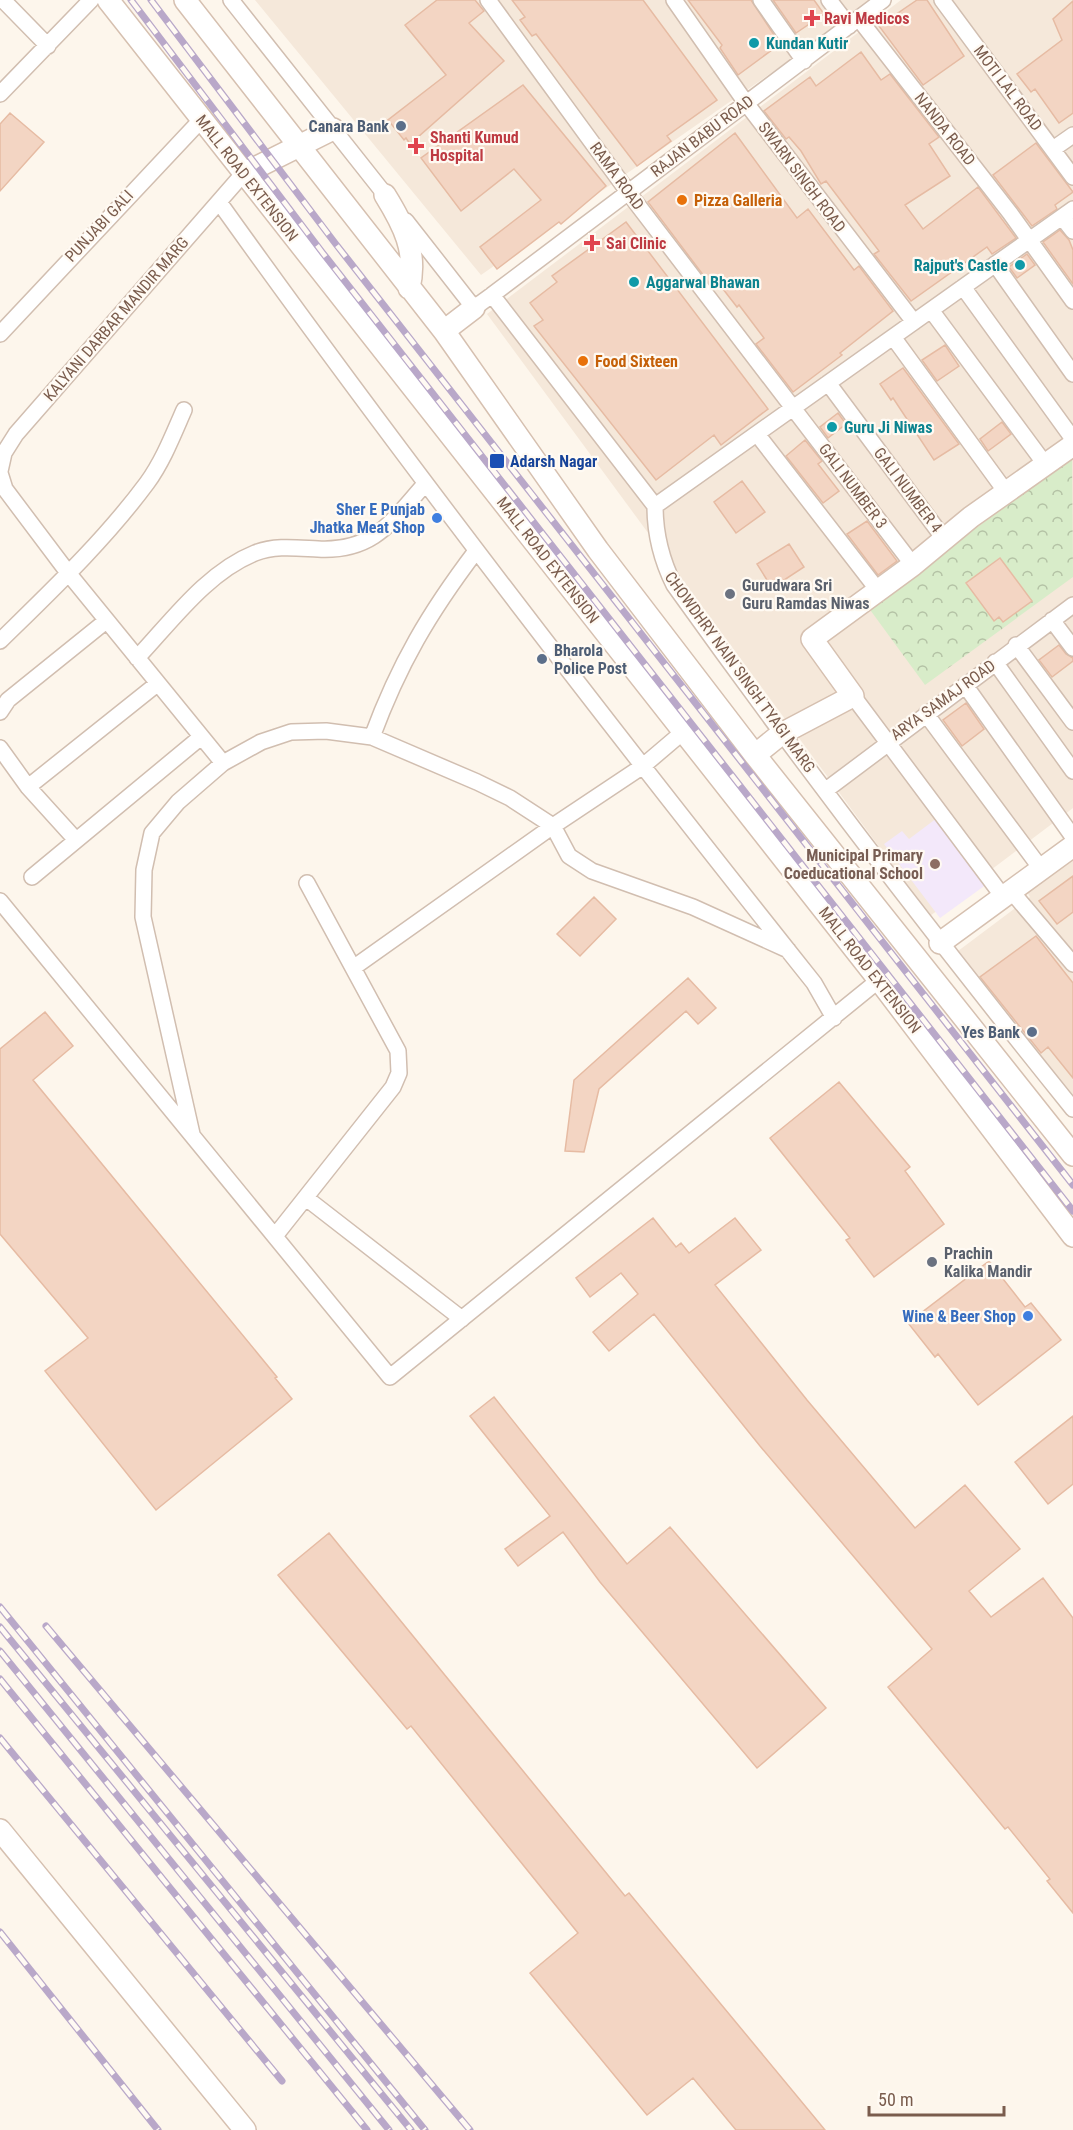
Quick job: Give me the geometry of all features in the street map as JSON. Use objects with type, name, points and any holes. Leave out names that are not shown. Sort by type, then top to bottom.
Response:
[{"type":"main road","name":"MALL ROAD EXTENSION","points":[[108,0],[879,980],[1073,1236]]},
{"type":"main road","points":[[185,0],[297,147],[444,331],[598,550],[755,755],[1073,1155]]},
{"type":"main road","points":[[243,174],[333,129]]},
{"type":"main road","points":[[385,195],[403,225],[410,248],[412,269],[409,288]]},
{"type":"main road","points":[[444,331],[474,308]]},
{"type":"main road","name":"ARYA SAMAJ ROAD","points":[[854,696],[813,639],[877,589],[913,565],[971,517],[1072,446]]},
{"type":"main road","points":[[755,755],[781,734],[854,696]]},
{"type":"main road","points":[[940,943],[1073,846]]},
{"type":"main road","points":[[0,1830],[245,2130]]},
{"type":"street","points":[[3,0],[48,46]]},
{"type":"street","points":[[0,94],[91,0]]},
{"type":"street","points":[[231,0],[474,308],[492,295],[655,506],[1067,213],[1073,231]]},
{"type":"street","name":"RAMA ROAD","points":[[488,0],[628,191],[794,408]]},
{"type":"street","name":"SWARN SINGH ROAD","points":[[674,0],[746,103],[914,322]]},
{"type":"street","points":[[761,0],[804,61]]},
{"type":"street","name":"NANDA ROAD","points":[[830,0],[854,22],[1029,241],[1073,301]]},
{"type":"street","name":"RAJAN BABU ROAD","points":[[492,295],[883,0]]},
{"type":"street","name":"MOTI LAL ROAD","points":[[942,0],[1073,177]]},
{"type":"street","name":"PUNJABI GALI","points":[[0,334],[201,120]]},
{"type":"street","points":[[1053,150],[1073,135]]},
{"type":"street","name":"KALYANI DARBAR MANDIR MARG","points":[[223,763],[69,574],[5,489],[0,472],[4,453],[16,434],[243,174]]},
{"type":"street","points":[[219,202],[329,356],[425,484],[814,983],[834,1018]]},
{"type":"street","points":[[995,264],[1073,374]]},
{"type":"street","points":[[963,287],[1072,446]]},
{"type":"street","points":[[931,310],[1045,464]]},
{"type":"street","points":[[893,337],[1006,492]]},
{"type":"street","name":"GALI NUMBER 4","points":[[828,383],[945,540]]},
{"type":"street","name":"GALI NUMBER 3","points":[[794,408],[913,565]]},
{"type":"street","points":[[0,641],[69,574],[147,483],[163,457],[184,410]]},
{"type":"street","points":[[757,434],[877,589]]},
{"type":"street","points":[[137,658],[203,588],[234,563],[257,552],[284,547],[322,549],[357,545],[383,532],[425,484]]},
{"type":"street","name":"CHOWDHRY NAIN SINGH TYAGI MARG","points":[[655,506],[656,529],[662,561],[674,585],[781,734],[826,790],[940,943],[1073,1109]]},
{"type":"street","points":[[372,736],[392,684],[411,647],[438,602],[476,551]]},
{"type":"street","name":"ARYA SAMAJ ROAD","points":[[854,696],[888,742],[1073,605]]},
{"type":"street","points":[[1052,620],[1073,648]]},
{"type":"street","points":[[0,712],[8,700],[106,621]]},
{"type":"street","points":[[1016,645],[1073,722]]},
{"type":"street","points":[[995,662],[1073,771]]},
{"type":"street","points":[[28,787],[158,684]]},
{"type":"street","points":[[965,685],[1073,837]]},
{"type":"street","points":[[926,714],[1042,870]]},
{"type":"street","points":[[193,1137],[143,917],[144,870],[153,833],[178,802],[223,763],[261,742],[291,732],[326,731],[372,736],[494,790],[553,825],[569,856],[592,871],[693,907],[788,950]]},
{"type":"street","points":[[353,968],[553,825],[643,766],[683,732]]},
{"type":"street","points":[[32,877],[201,737]]},
{"type":"street","points":[[826,790],[888,742],[1008,895],[1073,964]]},
{"type":"street","points":[[0,748],[28,787],[76,840]]},
{"type":"street","points":[[274,1236],[371,1117],[399,1073],[398,1051],[307,883]]},
{"type":"street","points":[[0,901],[390,1377],[879,980]]},
{"type":"street","points":[[306,1198],[462,1319]]},
{"type":"shaded area","points":[[255,0],[876,0],[481,275]]},
{"type":"shaded area","points":[[901,0],[1073,0],[1073,808],[930,916],[487,314]]},
{"type":"shaded area","name":"Municipal Primary Coeducational School","points":[[937,818],[987,884],[940,918],[884,844],[902,831],[909,839]]},
{"type":"shaded area","points":[[1073,858],[1073,1102],[954,954],[1030,897],[1027,892]]},
{"type":"green space","points":[[1072,458],[1073,577],[925,685],[868,607]]},
{"type":"building","points":[[437,0],[475,0],[484,11],[469,23],[504,61],[410,144],[388,120],[446,75],[405,25]]},
{"type":"building","points":[[512,0],[643,0],[717,100],[667,136],[671,141],[637,166],[536,34],[532,36],[520,20],[525,17]]},
{"type":"building","points":[[688,0],[751,0],[780,44],[738,75],[720,48],[722,45]]},
{"type":"building","points":[[773,0],[814,0],[824,14],[796,33]]},
{"type":"building","points":[[917,0],[927,0],[964,56],[923,85],[879,26]]},
{"type":"building","points":[[1073,1],[1073,113],[1059,123],[1035,89],[1031,92],[1017,74],[1062,40],[1053,19]]},
{"type":"building","points":[[861,52],[881,80],[890,74],[939,137],[929,144],[950,176],[905,205],[923,229],[978,187],[1016,238],[992,254],[987,247],[911,301],[874,254],[879,251],[826,181],[821,184],[801,151],[789,137],[786,139],[764,111],[810,77],[816,86]]},
{"type":"building","points":[[523,85],[606,186],[561,224],[559,222],[497,269],[480,247],[541,200],[514,169],[461,211],[421,158]]},
{"type":"building","points":[[10,113],[44,142],[0,191],[0,124]]},
{"type":"building","points":[[735,133],[797,218],[808,209],[854,270],[859,266],[893,311],[840,353],[842,355],[793,392],[756,344],[764,338],[739,305],[737,307],[716,280],[710,284],[648,202]]},
{"type":"building","points":[[1036,143],[1073,192],[1055,205],[1057,209],[1032,226],[993,175]]},
{"type":"building","points":[[626,222],[768,409],[721,445],[714,435],[656,480],[534,326],[543,320],[530,303],[557,282],[552,276]]},
{"type":"building","points":[[1060,230],[1069,240],[1073,250],[1073,284],[1043,242]]},
{"type":"building","points":[[1027,254],[1035,265],[1017,278],[1009,267]]},
{"type":"building","points":[[945,345],[959,366],[937,381],[922,360]]},
{"type":"building","points":[[903,368],[959,444],[934,460],[893,398],[891,400],[880,384]]},
{"type":"building","name":"Guru Ji Niwas","points":[[838,413],[846,424],[828,438],[820,427]]},
{"type":"building","points":[[1002,422],[1011,434],[988,451],[980,439]]},
{"type":"building","points":[[805,440],[822,461],[818,464],[839,491],[823,503],[786,456]]},
{"type":"building","points":[[742,481],[765,512],[736,533],[714,502]]},
{"type":"building","points":[[867,521],[897,561],[878,575],[847,534]]},
{"type":"building","points":[[789,544],[804,567],[772,588],[757,564]]},
{"type":"building","points":[[1000,558],[1032,601],[1003,622],[999,617],[994,621],[966,583]]},
{"type":"building","points":[[1059,645],[1066,654],[1073,658],[1073,661],[1052,677],[1039,660]]},
{"type":"building","points":[[966,703],[984,729],[962,746],[943,720]]},
{"type":"building","points":[[1073,876],[1073,912],[1057,924],[1039,901]]},
{"type":"building","points":[[594,897],[616,919],[580,956],[557,934]]},
{"type":"building","points":[[1036,936],[1073,983],[1073,1078],[1048,1047],[1041,1053],[980,977]]},
{"type":"building","points":[[688,978],[716,1008],[698,1024],[686,1011],[599,1089],[584,1152],[565,1151],[574,1080]]},
{"type":"building","points":[[45,1012],[73,1046],[33,1080],[277,1377],[275,1378],[292,1399],[156,1510],[45,1371],[88,1338],[0,1234],[0,1049]]},
{"type":"building","points":[[839,1082],[910,1167],[905,1171],[944,1224],[874,1277],[846,1240],[850,1238],[770,1138]]},
{"type":"building","points":[[653,1218],[676,1247],[681,1243],[689,1253],[735,1218],[761,1250],[715,1285],[807,1400],[915,1528],[965,1485],[1020,1549],[969,1591],[991,1617],[1043,1578],[1073,1618],[1073,1913],[1047,1881],[1050,1879],[1008,1827],[1005,1829],[888,1687],[932,1649],[760,1446],[654,1314],[609,1351],[593,1332],[638,1294],[621,1273],[590,1297],[576,1278]]},
{"type":"building","points":[[989,1261],[1025,1307],[1031,1303],[1061,1340],[978,1405],[938,1354],[935,1357],[908,1323]]},
{"type":"building","points":[[494,1397],[627,1564],[670,1527],[826,1708],[757,1768],[600,1582],[563,1532],[518,1566],[505,1549],[550,1516],[470,1416]]},
{"type":"building","points":[[1073,1416],[1073,1484],[1048,1504],[1015,1462]]},
{"type":"building","points":[[329,1533],[625,1896],[629,1893],[825,2130],[736,2130],[693,2078],[647,2115],[530,1973],[578,1933],[411,1726],[407,1729],[278,1575]]},
{"type":"railway","points":[[131,0],[322,252],[1073,1211]]},
{"type":"railway","points":[[151,0],[335,243],[1073,1185]]},
{"type":"railway","points":[[0,1607],[425,2130]]},
{"type":"railway","points":[[46,1626],[470,2130]]},
{"type":"railway","points":[[0,1627],[411,2130]]},
{"type":"railway","points":[[0,1651],[389,2130]]},
{"type":"railway","points":[[0,1679],[367,2130]]},
{"type":"railway","points":[[0,1738],[282,2081]]},
{"type":"railway","points":[[0,1932],[158,2130]]},
{"type":"place","name":"Ravi Medicos","points":[[812,18]]},
{"type":"place","name":"Kundan Kutir","points":[[754,43]]},
{"type":"place","name":"Canara Bank","points":[[401,126]]},
{"type":"place","name":"Shanti Kumud Hospital","points":[[416,146]]},
{"type":"place","name":"Pizza Galleria","points":[[682,200]]},
{"type":"place","name":"Sai Clinic","points":[[592,243]]},
{"type":"place","name":"Rajput's Castle","points":[[1020,265]]},
{"type":"place","name":"Aggarwal Bhawan","points":[[634,282]]},
{"type":"place","name":"Food Sixteen","points":[[583,361]]},
{"type":"place","name":"Guru Ji Niwas","points":[[832,427]]},
{"type":"place","name":"Adarsh Nagar","points":[[497,461]]},
{"type":"place","name":"Sher E Punjab Jhatka Meat Shop","points":[[437,518]]},
{"type":"place","name":"Gurudwara Sri Guru Ramdas Niwas","points":[[730,594]]},
{"type":"place","name":"Bharola Police Post","points":[[542,659]]},
{"type":"place","name":"Municipal Primary Coeducational School","points":[[935,864]]},
{"type":"place","name":"Yes Bank","points":[[1032,1032]]},
{"type":"place","name":"Prachin Kalika Mandir","points":[[932,1262]]},
{"type":"place","name":"Wine & Beer Shop","points":[[1028,1316]]}]
